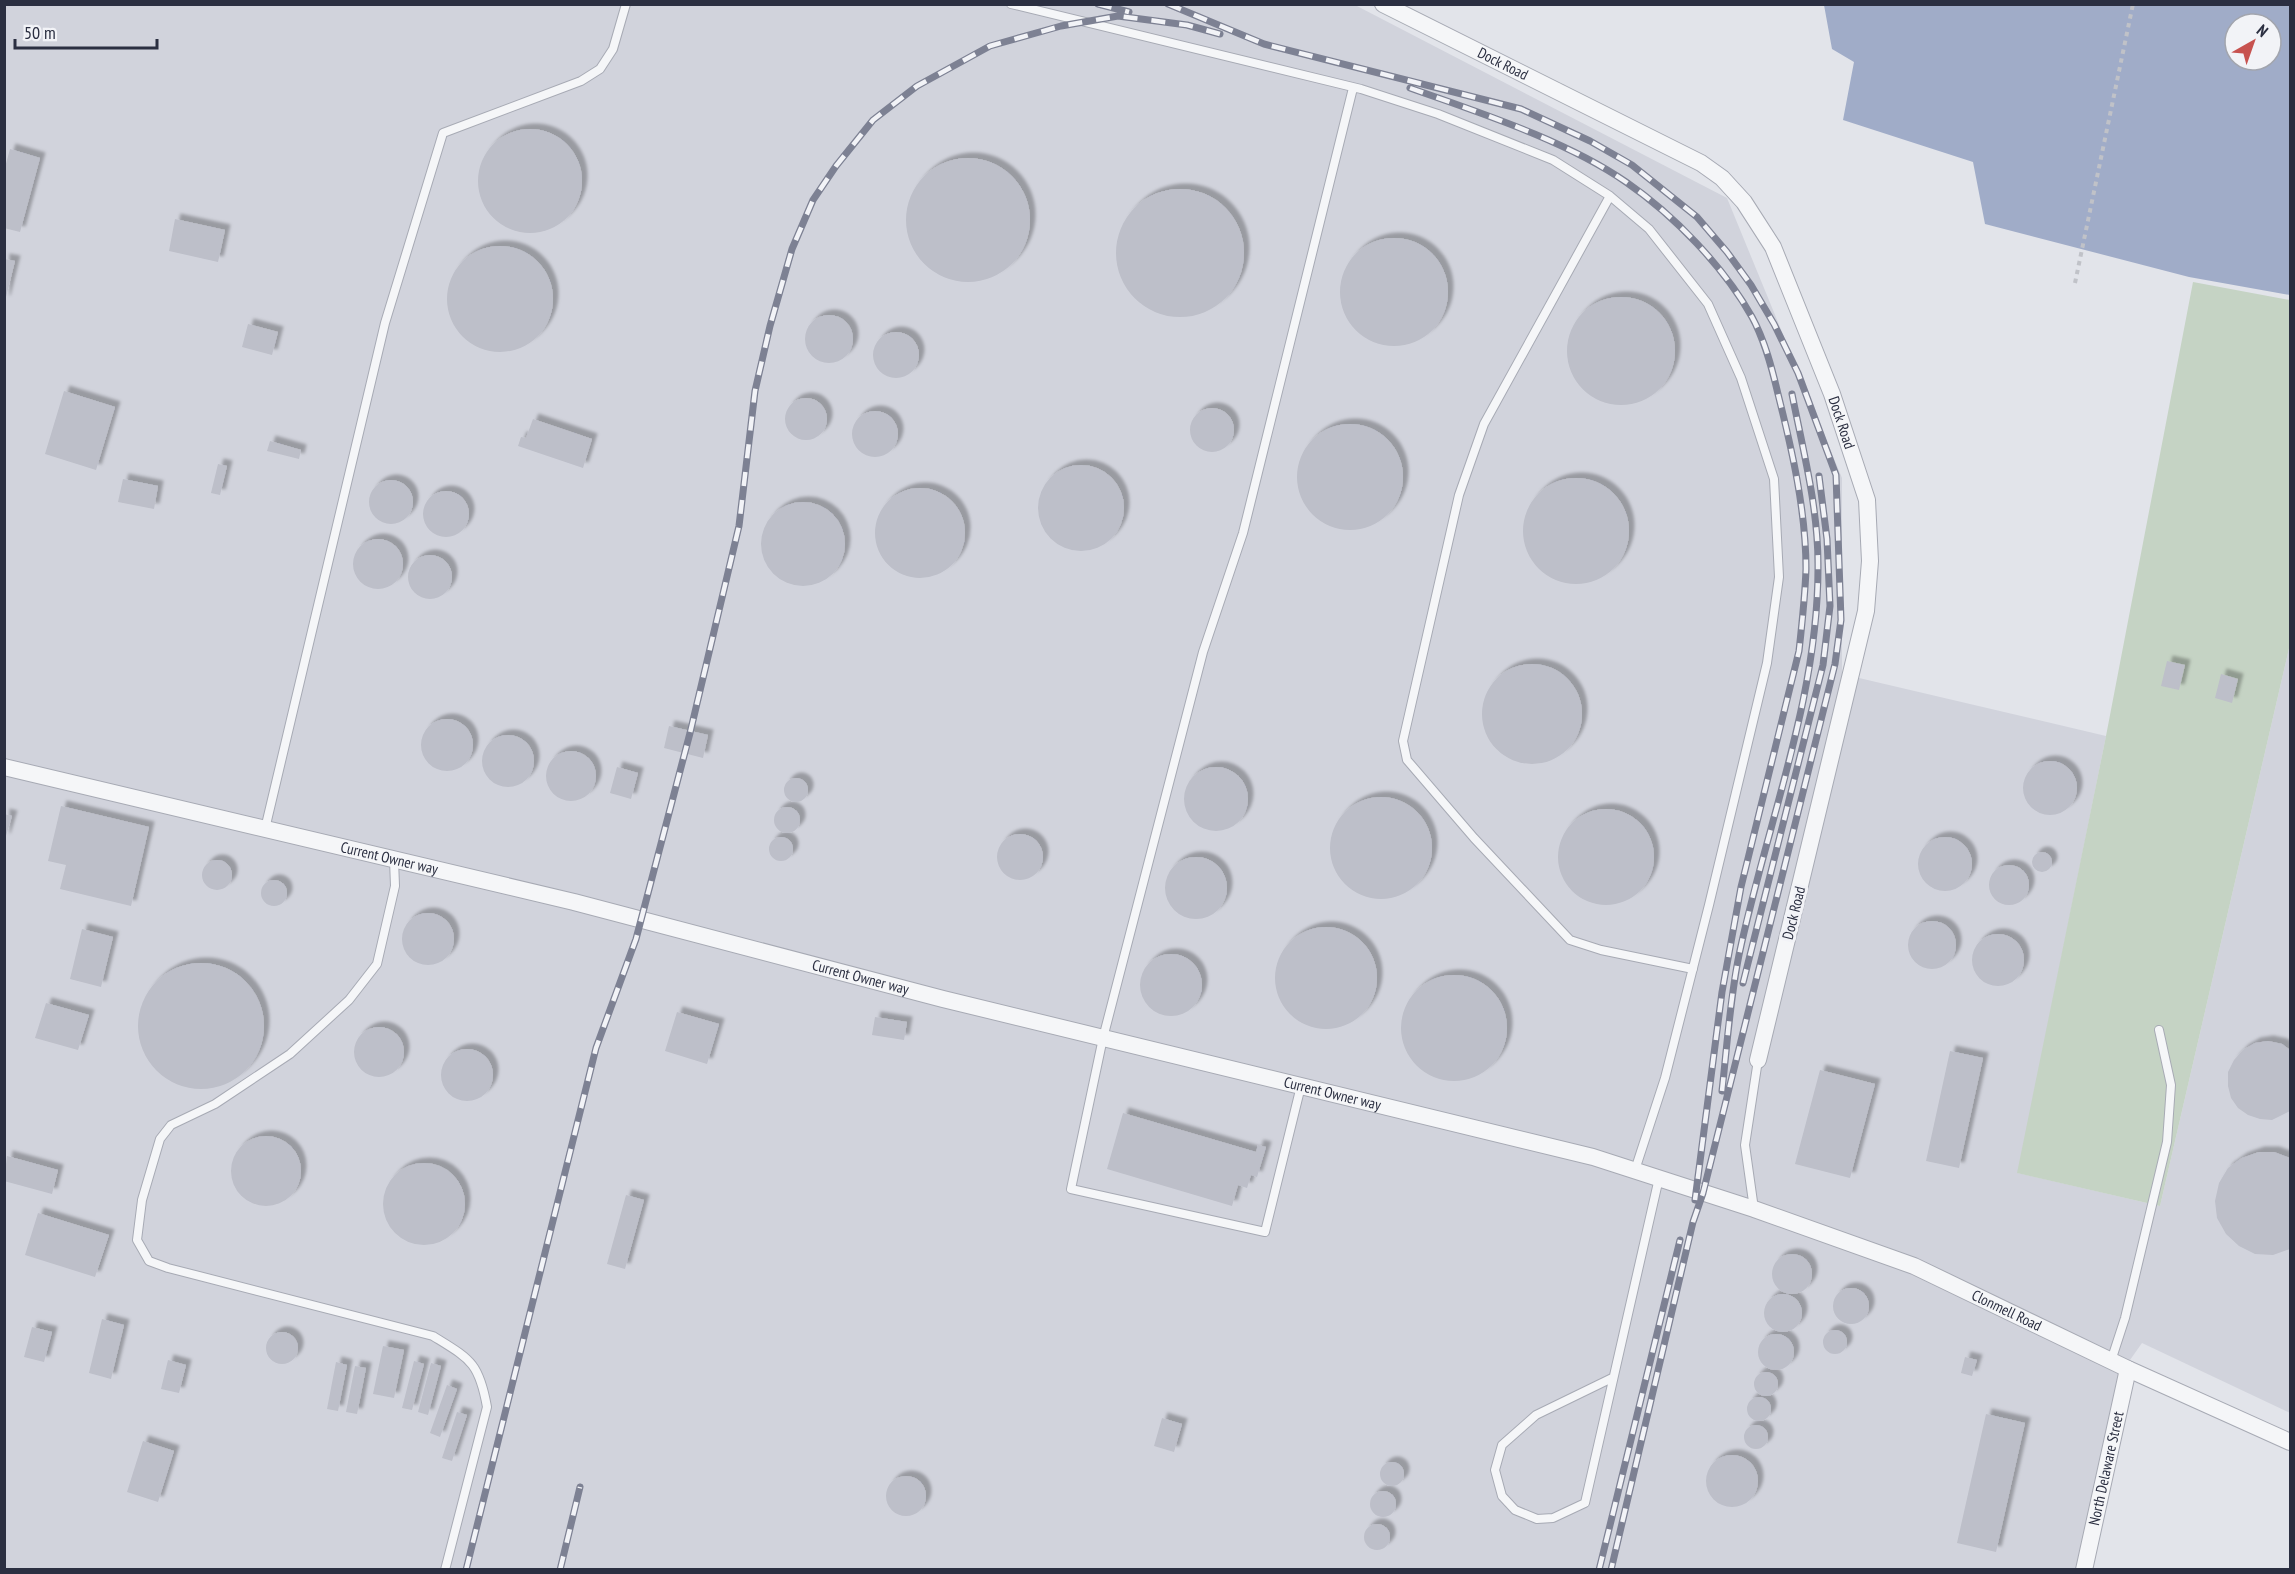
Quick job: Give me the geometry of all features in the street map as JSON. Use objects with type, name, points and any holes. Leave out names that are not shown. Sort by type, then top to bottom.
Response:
[{"type":"street","name":"Dock Road","points":[[1383,4],[1701,163],[1722,178],[1744,202],[1773,248],[1832,394],[1867,500],[1870,561],[1866,611],[1758,1060]]},
{"type":"street","name":"Current Owner way","points":[[4,767],[574,902],[943,999],[1593,1157],[1713,1196]]},
{"type":"street","name":"Clonmell Road","points":[[1713,1196],[1914,1266],[2128,1369],[2290,1442]]},
{"type":"street","name":"North Delaware Street","points":[[2084,1569],[2128,1369]]},
{"type":"lane","points":[[265,829],[385,323],[443,133],[581,81],[600,69],[613,48],[626,4]]},
{"type":"lane","points":[[1011,4],[1353,88],[1438,114],[1553,160],[1610,196],[1649,229],[1708,304],[1741,378],[1774,479],[1779,577],[1767,663],[1693,969],[1665,1078],[1635,1170]]},
{"type":"lane","points":[[1300,1086],[1265,1232],[1071,1189],[1103,1038],[1203,652],[1243,533],[1353,88]]},
{"type":"lane","points":[[1610,196],[1484,424],[1459,495],[1403,741],[1407,760],[1474,838],[1570,940],[1601,950],[1693,969]]},
{"type":"lane","points":[[394,860],[395,886],[377,964],[349,1000],[290,1054],[215,1104],[171,1125],[160,1139],[142,1200],[137,1240],[149,1261],[168,1268],[433,1336],[459,1352],[477,1368],[487,1407],[445,1569]]},
{"type":"lane","points":[[2111,1361],[2125,1318],[2167,1142],[2171,1085],[2159,1030]]},
{"type":"lane","points":[[1754,1209],[1745,1145],[1758,1060]]},
{"type":"lane","points":[[1612,1378],[1536,1415],[1502,1445],[1495,1470],[1502,1496],[1515,1510],[1537,1519],[1553,1518],[1585,1503],[1659,1178]]},
{"type":"path","points":[[2075,283],[2133,4]]},
{"type":"shaded area","points":[[5,5],[1355,5],[1727,198],[1842,478],[1842,674],[2106,736],[2018,1173],[2160,1206],[2290,644],[2290,1413],[2142,1343],[2130,1360],[2088,1569],[5,1570]]},
{"type":"green space","points":[[2193,282],[2290,300],[2290,644],[2160,1206],[2017,1173],[2106,736]]},
{"type":"water","points":[[1824,5],[2290,5],[2290,295],[2189,277],[1985,224],[1973,162],[1843,120],[1854,62],[1832,49]]},
{"type":"building","points":[[530,129],[550,133],[559,138],[573,152],[578,161],[582,181],[578,201],[573,210],[559,224],[550,229],[530,233],[510,229],[501,224],[487,210],[482,201],[478,181],[482,161],[487,152],[501,138],[510,133]]},
{"type":"building","points":[[10,149],[40,158],[20,232],[4,228],[4,171]]},
{"type":"building","points":[[968,158],[992,163],[1012,176],[1025,196],[1030,220],[1025,244],[1012,264],[992,277],[968,282],[944,277],[924,264],[911,244],[906,220],[911,196],[924,176],[944,163]]},
{"type":"building","points":[[1180,189],[1205,194],[1225,208],[1239,228],[1244,253],[1239,278],[1225,298],[1205,312],[1180,317],[1155,312],[1135,298],[1121,278],[1116,253],[1121,228],[1135,208],[1155,194]]},
{"type":"building","points":[[175,219],[225,230],[218,262],[169,251]]},
{"type":"building","points":[[1394,238],[1415,242],[1432,254],[1444,271],[1448,292],[1444,313],[1432,330],[1415,342],[1394,346],[1373,342],[1356,330],[1344,313],[1340,292],[1344,271],[1356,254],[1373,242]]},
{"type":"building","points":[[500,246],[520,250],[538,261],[549,279],[553,299],[549,319],[538,337],[520,348],[500,352],[480,348],[462,337],[451,319],[447,299],[451,279],[462,261],[480,250]]},
{"type":"building","points":[[4,259],[15,261],[5,301],[4,301]]},
{"type":"building","points":[[1621,297],[1642,301],[1659,313],[1671,330],[1675,351],[1671,372],[1659,389],[1642,401],[1621,405],[1600,401],[1583,389],[1571,372],[1567,351],[1571,330],[1583,313],[1600,301]]},
{"type":"building","points":[[829,315],[846,322],[853,339],[846,356],[829,363],[812,356],[805,339],[812,322]]},
{"type":"building","points":[[248,324],[278,332],[272,355],[242,347]]},
{"type":"building","points":[[896,332],[912,339],[919,355],[912,371],[896,378],[880,371],[873,355],[880,339]]},
{"type":"building","points":[[64,391],[115,407],[96,470],[45,454]]},
{"type":"building","points":[[806,398],[821,404],[827,419],[821,434],[806,440],[791,434],[785,419],[791,404]]},
{"type":"building","points":[[1212,408],[1228,414],[1234,430],[1228,446],[1212,452],[1196,446],[1190,430],[1196,414]]},
{"type":"building","points":[[875,411],[891,418],[898,434],[891,450],[875,457],[859,450],[852,434],[859,418]]},
{"type":"building","points":[[533,419],[592,439],[583,468],[518,446],[521,437],[526,438]]},
{"type":"building","points":[[1350,424],[1370,428],[1388,439],[1399,457],[1403,477],[1399,497],[1388,515],[1370,526],[1350,530],[1330,526],[1312,515],[1301,497],[1297,477],[1301,457],[1312,439],[1330,428]]},
{"type":"building","points":[[270,441],[301,450],[299,459],[267,451]]},
{"type":"building","points":[[218,464],[227,466],[220,495],[211,493]]},
{"type":"building","points":[[1081,465],[1105,472],[1117,484],[1124,508],[1117,532],[1105,544],[1081,551],[1057,544],[1045,532],[1038,508],[1045,484],[1057,472]]},
{"type":"building","points":[[1576,478],[1596,482],[1614,493],[1625,511],[1629,531],[1625,551],[1614,569],[1596,580],[1576,584],[1556,580],[1538,569],[1527,551],[1523,531],[1527,511],[1538,493],[1556,482]]},
{"type":"building","points":[[123,479],[158,486],[154,509],[118,502]]},
{"type":"building","points":[[391,480],[400,481],[407,486],[412,493],[412,511],[407,518],[400,523],[391,524],[382,523],[375,518],[370,511],[369,502],[370,493],[375,486],[382,481]]},
{"type":"building","points":[[920,488],[937,491],[952,501],[962,516],[965,533],[962,550],[952,565],[937,575],[920,578],[903,575],[888,565],[878,550],[875,533],[878,516],[888,501],[903,491]]},
{"type":"building","points":[[446,491],[462,498],[469,514],[462,530],[446,537],[430,530],[423,514],[430,498]]},
{"type":"building","points":[[803,502],[819,505],[833,514],[842,528],[845,544],[842,560],[833,574],[819,583],[803,586],[787,583],[773,574],[764,560],[761,544],[764,528],[773,514],[787,505]]},
{"type":"building","points":[[378,539],[396,546],[403,564],[396,582],[378,589],[360,582],[353,564],[360,546]]},
{"type":"building","points":[[430,555],[445,562],[452,577],[445,592],[430,599],[415,592],[408,577],[415,562]]},
{"type":"building","points":[[2167,661],[2185,665],[2179,690],[2161,686]]},
{"type":"building","points":[[1532,664],[1551,668],[1567,679],[1578,695],[1582,714],[1578,733],[1567,749],[1551,760],[1532,764],[1513,760],[1497,749],[1486,733],[1482,714],[1486,695],[1497,679],[1513,668]]},
{"type":"building","points":[[2221,674],[2238,679],[2232,703],[2215,698]]},
{"type":"building","points":[[442,719],[452,719],[461,723],[469,731],[473,745],[469,759],[461,767],[452,771],[442,771],[433,767],[425,759],[421,750],[421,740],[425,731],[433,723]]},
{"type":"building","points":[[669,726],[708,735],[703,758],[664,748]]},
{"type":"building","points":[[508,735],[518,737],[526,743],[532,751],[534,761],[532,771],[526,779],[518,785],[508,787],[498,785],[490,779],[484,771],[482,761],[484,751],[490,743],[498,737]]},
{"type":"building","points":[[566,751],[576,751],[589,758],[596,771],[596,781],[589,794],[576,801],[566,801],[557,797],[550,790],[546,781],[546,771],[550,762],[557,755]]},
{"type":"building","points":[[2050,761],[2060,763],[2069,769],[2075,778],[2077,788],[2075,798],[2069,807],[2060,813],[2050,815],[2040,813],[2031,807],[2025,798],[2023,788],[2025,778],[2031,769],[2040,763]]},
{"type":"building","points":[[617,767],[638,773],[631,799],[610,793]]},
{"type":"building","points":[[1216,767],[1234,773],[1242,781],[1248,799],[1242,817],[1234,825],[1216,831],[1198,825],[1190,817],[1184,799],[1190,781],[1198,773]]},
{"type":"building","points":[[796,778],[801,779],[807,785],[807,795],[801,801],[796,802],[791,801],[785,795],[784,790],[785,785],[791,779]]},
{"type":"building","points":[[1381,797],[1400,801],[1417,812],[1428,829],[1432,848],[1428,867],[1417,884],[1400,895],[1381,899],[1362,895],[1345,884],[1334,867],[1330,848],[1334,829],[1345,812],[1362,801]]},
{"type":"building","points":[[61,806],[149,827],[131,906],[60,889],[66,865],[48,861]]},
{"type":"building","points":[[787,807],[796,811],[800,820],[796,829],[787,833],[778,829],[774,820],[778,811]]},
{"type":"building","points":[[1606,809],[1624,812],[1640,823],[1651,839],[1654,857],[1651,875],[1640,891],[1624,902],[1606,905],[1588,902],[1572,891],[1561,875],[1558,857],[1561,839],[1572,823],[1588,812]]},
{"type":"building","points":[[4,814],[12,816],[5,839],[4,839]]},
{"type":"building","points":[[1020,834],[1029,835],[1036,841],[1042,848],[1042,866],[1036,873],[1029,879],[1020,880],[1011,879],[1004,873],[998,866],[997,857],[998,848],[1004,841],[1011,835]]},
{"type":"building","points":[[781,837],[790,840],[793,849],[790,858],[781,861],[772,858],[769,849],[772,840]]},
{"type":"building","points":[[1940,837],[1950,837],[1960,841],[1968,849],[1972,864],[1968,879],[1960,887],[1950,891],[1940,891],[1930,887],[1922,879],[1918,869],[1918,859],[1922,849],[1930,841]]},
{"type":"building","points":[[2038,852],[2046,852],[2052,858],[2052,866],[2046,872],[2038,872],[2032,866],[2032,858]]},
{"type":"building","points":[[1196,857],[1213,862],[1218,866],[1222,871],[1227,888],[1222,905],[1218,910],[1213,914],[1196,919],[1179,914],[1174,910],[1170,905],[1165,888],[1170,871],[1174,866],[1179,862]]},
{"type":"building","points":[[217,860],[223,861],[231,869],[231,881],[223,889],[217,890],[211,889],[203,881],[202,875],[203,869],[211,861]]},
{"type":"building","points":[[2009,865],[2017,866],[2023,871],[2028,877],[2028,893],[2023,899],[2017,904],[2009,905],[2001,904],[1995,899],[1990,893],[1989,885],[1990,877],[1995,871],[2001,866]]},
{"type":"building","points":[[274,880],[283,884],[287,893],[283,902],[274,906],[265,902],[261,893],[265,884]]},
{"type":"building","points":[[428,913],[442,917],[450,925],[454,939],[450,953],[442,961],[428,965],[414,961],[406,953],[402,939],[406,925],[414,917]]},
{"type":"building","points":[[1927,921],[1937,921],[1952,931],[1956,945],[1955,954],[1946,965],[1937,969],[1927,969],[1912,959],[1908,950],[1908,940],[1918,925]]},
{"type":"building","points":[[1326,927],[1355,935],[1369,949],[1377,978],[1369,1007],[1355,1021],[1326,1029],[1297,1021],[1283,1007],[1275,978],[1283,949],[1297,935]]},
{"type":"building","points":[[82,929],[113,937],[101,987],[70,979]]},
{"type":"building","points":[[1998,934],[2008,936],[2016,942],[2022,950],[2024,960],[2022,970],[2016,978],[2008,984],[1998,986],[1988,984],[1980,978],[1974,970],[1972,960],[1974,950],[1980,942],[1988,936]]},
{"type":"building","points":[[1165,954],[1177,954],[1193,963],[1200,973],[1202,985],[1200,997],[1193,1007],[1177,1016],[1165,1016],[1154,1011],[1145,1002],[1140,991],[1140,979],[1145,968],[1154,959]]},
{"type":"building","points":[[201,963],[225,968],[245,982],[259,1002],[264,1026],[259,1050],[245,1070],[225,1084],[201,1089],[177,1084],[157,1070],[143,1050],[138,1026],[143,1002],[157,982],[177,968]]},
{"type":"building","points":[[1454,975],[1474,979],[1492,990],[1503,1008],[1507,1028],[1503,1048],[1492,1066],[1474,1077],[1454,1081],[1434,1077],[1416,1066],[1405,1048],[1401,1028],[1405,1008],[1416,990],[1434,979]]},
{"type":"building","points":[[46,1003],[89,1015],[78,1050],[35,1038]]},
{"type":"building","points":[[677,1012],[719,1024],[707,1064],[665,1051]]},
{"type":"building","points":[[875,1017],[907,1022],[904,1040],[872,1035]]},
{"type":"building","points":[[374,1027],[384,1027],[397,1034],[404,1047],[404,1057],[397,1070],[384,1077],[374,1077],[365,1073],[358,1066],[354,1057],[354,1047],[358,1038],[365,1031]]},
{"type":"building","points":[[2268,1041],[2282,1044],[2290,1050],[2290,1111],[2272,1120],[2248,1115],[2238,1108],[2231,1098],[2228,1086],[2228,1072],[2234,1060],[2243,1050],[2255,1043]]},
{"type":"building","points":[[462,1049],[472,1049],[486,1056],[493,1075],[486,1094],[472,1101],[462,1101],[452,1097],[445,1090],[441,1080],[441,1070],[445,1060],[452,1053]]},
{"type":"building","points":[[1950,1051],[1983,1058],[1959,1168],[1926,1161]]},
{"type":"building","points":[[1820,1070],[1875,1084],[1850,1178],[1795,1164]]},
{"type":"building","points":[[1123,1113],[1256,1152],[1258,1145],[1266,1147],[1257,1177],[1251,1175],[1247,1188],[1238,1185],[1232,1206],[1107,1169]]},
{"type":"building","points":[[273,1136],[286,1142],[295,1151],[299,1157],[301,1171],[299,1185],[291,1196],[280,1204],[259,1206],[241,1196],[233,1185],[231,1164],[241,1146],[252,1138]]},
{"type":"building","points":[[2259,1152],[2274,1152],[2290,1158],[2290,1249],[2273,1255],[2255,1254],[2239,1246],[2226,1234],[2217,1218],[2215,1201],[2219,1183],[2228,1168],[2242,1158]]},
{"type":"building","points":[[7,1156],[58,1170],[52,1194],[4,1181]]},
{"type":"building","points":[[424,1163],[440,1166],[453,1175],[462,1188],[465,1204],[462,1220],[453,1233],[440,1242],[424,1245],[408,1242],[395,1233],[386,1220],[383,1204],[386,1188],[395,1175],[408,1166]]},
{"type":"building","points":[[626,1195],[644,1200],[625,1269],[607,1264]]},
{"type":"building","points":[[38,1213],[109,1235],[95,1277],[25,1255]]},
{"type":"building","points":[[1792,1254],[1800,1255],[1806,1260],[1811,1266],[1811,1282],[1806,1288],[1800,1293],[1792,1294],[1784,1293],[1778,1288],[1773,1282],[1772,1274],[1773,1266],[1778,1260],[1784,1255]]},
{"type":"building","points":[[1851,1288],[1864,1293],[1869,1306],[1864,1319],[1851,1324],[1838,1319],[1833,1306],[1838,1293]]},
{"type":"building","points":[[1783,1294],[1796,1300],[1802,1313],[1796,1326],[1783,1332],[1770,1326],[1764,1313],[1770,1300]]},
{"type":"building","points":[[102,1319],[124,1325],[111,1379],[89,1373]]},
{"type":"building","points":[[32,1327],[52,1332],[44,1362],[24,1357]]},
{"type":"building","points":[[1835,1330],[1844,1333],[1847,1342],[1844,1351],[1835,1354],[1826,1351],[1823,1342],[1826,1333]]},
{"type":"building","points":[[282,1332],[293,1337],[298,1348],[293,1359],[282,1364],[271,1359],[266,1348],[271,1337]]},
{"type":"building","points":[[1776,1334],[1789,1339],[1794,1352],[1789,1365],[1776,1370],[1763,1365],[1758,1352],[1763,1339]]},
{"type":"building","points":[[383,1346],[404,1350],[394,1398],[373,1394]]},
{"type":"building","points":[[1965,1357],[1977,1360],[1972,1376],[1961,1373]]},
{"type":"building","points":[[168,1360],[186,1365],[179,1393],[161,1389]]},
{"type":"building","points":[[414,1361],[424,1364],[412,1410],[402,1408]]},
{"type":"building","points":[[336,1362],[347,1365],[338,1411],[327,1409]]},
{"type":"building","points":[[431,1363],[441,1366],[428,1415],[418,1412]]},
{"type":"building","points":[[355,1366],[366,1368],[357,1414],[346,1412]]},
{"type":"building","points":[[1766,1372],[1774,1376],[1778,1384],[1774,1392],[1766,1396],[1758,1392],[1754,1384],[1758,1376]]},
{"type":"building","points":[[447,1385],[457,1389],[440,1437],[430,1433]]},
{"type":"building","points":[[1759,1397],[1768,1400],[1771,1409],[1768,1418],[1759,1421],[1750,1418],[1747,1409],[1750,1400]]},
{"type":"building","points":[[457,1412],[467,1415],[452,1461],[442,1458]]},
{"type":"building","points":[[1986,1414],[2025,1423],[1996,1552],[1957,1543]]},
{"type":"building","points":[[1162,1418],[1182,1424],[1174,1452],[1154,1446]]},
{"type":"building","points":[[1756,1425],[1764,1429],[1768,1437],[1764,1445],[1756,1449],[1748,1445],[1744,1437],[1748,1429]]},
{"type":"building","points":[[143,1441],[174,1451],[158,1502],[127,1492]]},
{"type":"building","points":[[1727,1455],[1737,1455],[1746,1459],[1754,1467],[1758,1481],[1754,1495],[1746,1503],[1737,1507],[1727,1507],[1718,1503],[1710,1495],[1706,1486],[1706,1476],[1710,1467],[1718,1459]]},
{"type":"building","points":[[1387,1462],[1397,1462],[1404,1469],[1404,1479],[1397,1486],[1387,1486],[1380,1479],[1380,1469]]},
{"type":"building","points":[[906,1476],[914,1477],[920,1482],[925,1488],[925,1504],[920,1510],[914,1515],[906,1516],[898,1515],[892,1510],[887,1504],[886,1496],[887,1488],[892,1482],[898,1477]]},
{"type":"building","points":[[1383,1491],[1392,1495],[1396,1504],[1392,1513],[1383,1517],[1374,1513],[1370,1504],[1374,1495]]},
{"type":"building","points":[[1377,1524],[1386,1528],[1390,1537],[1386,1546],[1377,1550],[1368,1546],[1364,1537],[1368,1528]]},
{"type":"railway","points":[[1098,4],[1129,12]]},
{"type":"railway","points":[[1168,4],[1264,44],[1521,109],[1590,141],[1632,165],[1697,217],[1751,285],[1774,324],[1798,373],[1836,475],[1841,620],[1835,664],[1703,1193],[1693,1222],[1611,1570]]},
{"type":"railway","points":[[466,1570],[596,1048],[636,939],[690,733],[739,526],[755,391],[770,326],[792,249],[813,200],[836,166],[873,120],[917,86],[990,46],[1061,26],[1118,16],[1187,25],[1220,34]]},
{"type":"railway","points":[[1410,88],[1549,140],[1602,167],[1644,195],[1680,226],[1741,298],[1757,326],[1773,374],[1793,459],[1804,525],[1806,569],[1803,610],[1799,651],[1741,887],[1722,992],[1695,1200]]},
{"type":"railway","points":[[1722,1091],[1739,955],[1801,713],[1816,614],[1818,564],[1815,521],[1792,394]]},
{"type":"railway","points":[[1743,983],[1823,665],[1830,606],[1827,539],[1819,476]]},
{"type":"railway","points":[[1599,1570],[1680,1240]]},
{"type":"railway","points":[[560,1570],[580,1487]]}]
